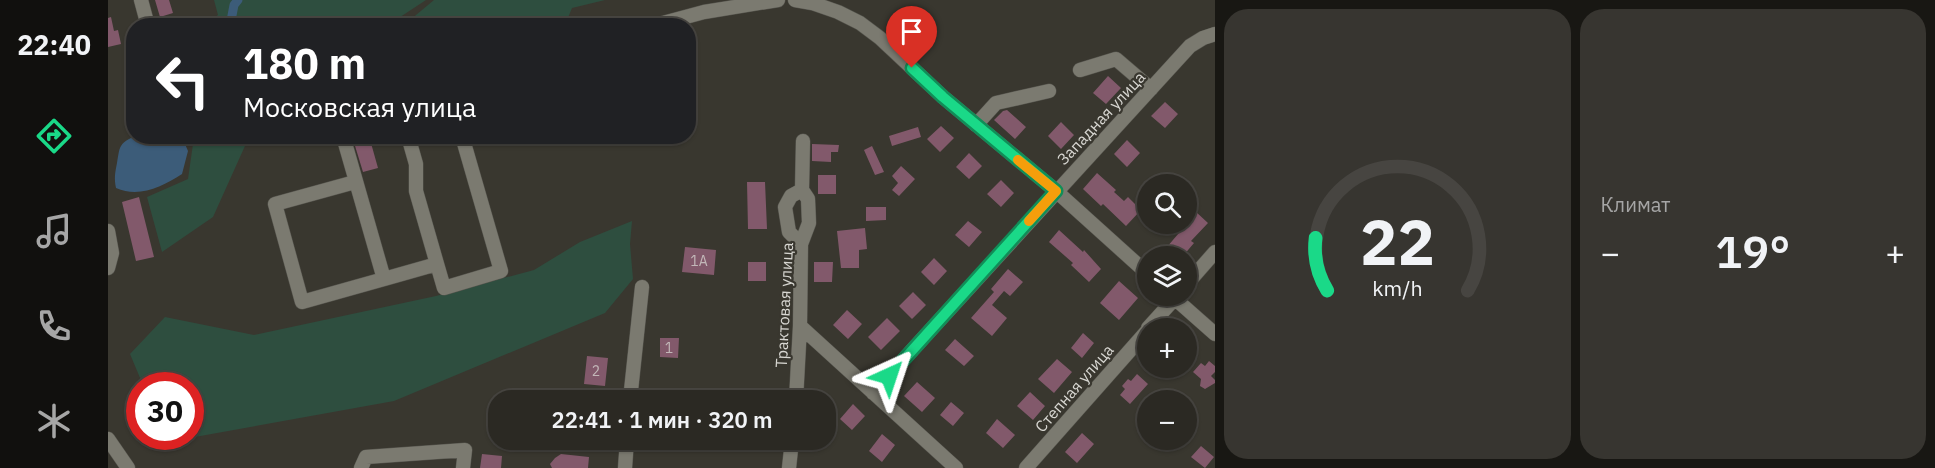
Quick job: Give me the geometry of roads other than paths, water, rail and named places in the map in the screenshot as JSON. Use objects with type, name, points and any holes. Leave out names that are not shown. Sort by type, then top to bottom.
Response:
[{"type":"street","points":[[141,0],[146,18]]},
{"type":"street","points":[[672,18],[701,6],[777,0]]},
{"type":"street","points":[[795,0],[813,2],[838,12],[860,23],[880,38],[976,125],[1056,191],[1137,264]]},
{"type":"street","name":"Западная улица","points":[[873,393],[1190,46],[1215,34]]},
{"type":"street","points":[[1080,70],[1116,59],[1151,89]]},
{"type":"street","points":[[976,125],[996,103],[1049,91]]},
{"type":"street","name":"Трактовая улица","points":[[797,390],[801,244],[808,223],[808,199],[802,190],[803,141]]},
{"type":"street","points":[[345,144],[384,279]]},
{"type":"street","points":[[410,144],[416,164],[416,191],[444,288],[501,271],[464,144]]},
{"type":"street","points":[[356,182],[275,204],[302,302],[437,264]]},
{"type":"street","points":[[801,244],[789,231],[785,207],[791,196],[802,190]]},
{"type":"street","points":[[108,231],[112,253],[108,268]]},
{"type":"street","points":[[1197,272],[1215,252]]},
{"type":"street","points":[[631,390],[642,287]]},
{"type":"street","name":"Степная улица","points":[[1157,318],[1167,306]]},
{"type":"street","points":[[1186,306],[1215,334]]},
{"type":"street","points":[[800,326],[956,468]]},
{"type":"street","name":"Степная улица","points":[[1026,468],[1137,342]]},
{"type":"street","points":[[108,439],[128,468]]},
{"type":"street","points":[[361,468],[366,457],[465,450],[463,468]]},
{"type":"street","points":[[624,468],[626,450]]},
{"type":"street","points":[[789,468],[791,450]]},
{"type":"water","points":[[125,141],[126,144],[185,144],[188,151],[182,174],[150,190],[133,192],[116,188],[115,175],[120,150]]},
{"type":"waterway","points":[[232,18],[234,5],[238,0]]}]
